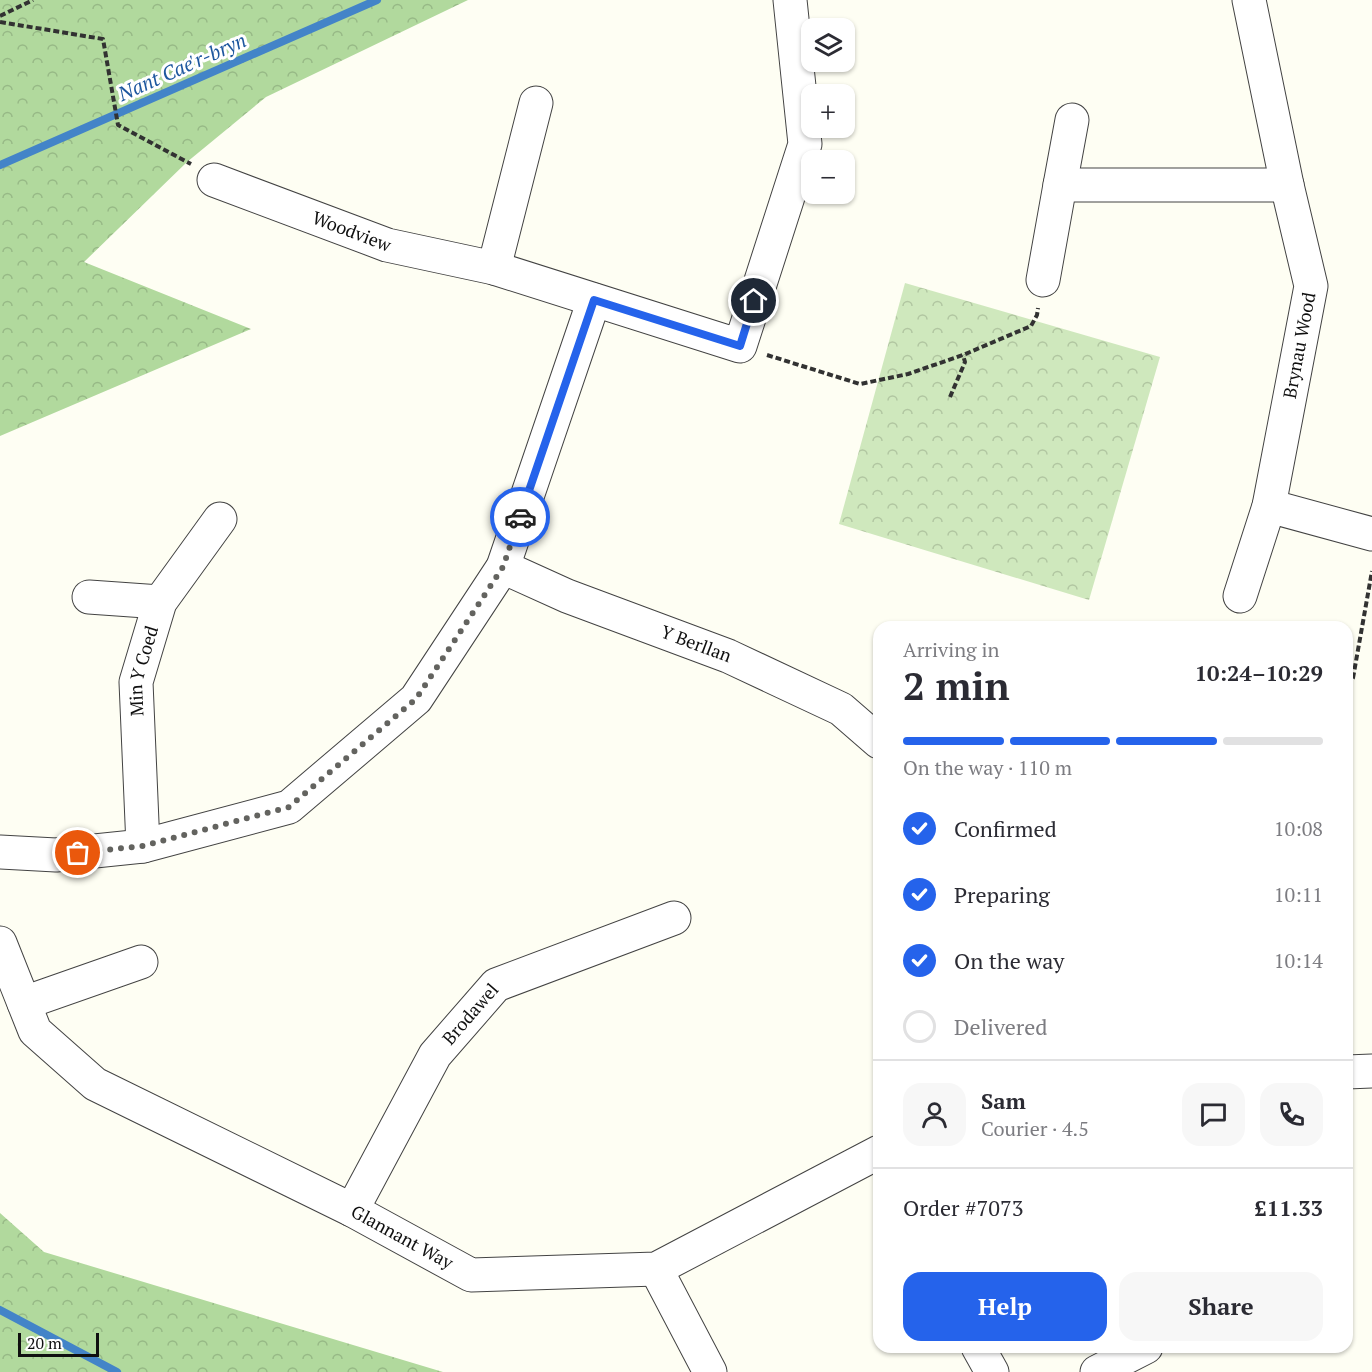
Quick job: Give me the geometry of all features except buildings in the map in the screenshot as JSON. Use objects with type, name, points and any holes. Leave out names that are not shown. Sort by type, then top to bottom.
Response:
[{"type":"street","points":[[740,346],[805,144],[790,0]]},
{"type":"street","name":"Brynau Wood","points":[[1240,596],[1269,506],[1311,286],[1287,185],[1249,0]]},
{"type":"street","points":[[494,267],[537,102]]},
{"type":"street","points":[[1043,280],[1072,120]]},
{"type":"street","name":"Woodview","points":[[214,180],[387,245],[494,267],[740,346]]},
{"type":"street","points":[[1060,185],[1287,185]]},
{"type":"street","points":[[0,852],[56,855],[143,846],[289,807],[416,699],[503,567],[594,300]]},
{"type":"street","points":[[1269,506],[1372,534]]},
{"type":"street","name":"Min Y Coed","points":[[143,846],[136,682],[160,602],[220,519]]},
{"type":"street","name":"Y Berllan","points":[[503,567],[567,596],[738,661],[841,709],[873,737]]},
{"type":"street","points":[[89,597],[160,602]]},
{"type":"street","name":"Brodawel","points":[[351,1210],[435,1055],[496,985],[674,918]]},
{"type":"street","name":"Glannant Way","points":[[0,943],[35,1031],[95,1084],[351,1210],[471,1275],[656,1269],[873,1155]]},
{"type":"street","points":[[24,1003],[141,962]]},
{"type":"street","points":[[1353,1072],[1372,1071]]},
{"type":"street","points":[[656,1269],[710,1372]]},
{"type":"street","points":[[982,1353],[993,1372]]},
{"type":"street","points":[[1097,1372],[1134,1353]]},
{"type":"path","points":[[0,16],[33,0]]},
{"type":"path","points":[[0,22],[103,39],[118,125],[187,162],[214,180]]},
{"type":"path","points":[[740,346],[860,384],[908,374],[963,355],[1031,326],[1037,315],[1043,280]]},
{"type":"path","points":[[950,397],[965,362],[963,355]]},
{"type":"path","points":[[1353,678],[1372,571]]},
{"type":"green space","points":[[0,0],[468,0],[266,97],[187,162],[84,262],[251,329],[0,436]]},
{"type":"green space","points":[[905,283],[1160,357],[1089,600],[839,524]]},
{"type":"green space","points":[[0,1213],[44,1252],[443,1372],[0,1372]]},
{"type":"waterway","name":"Nant Cae'r-bryn","points":[[0,165],[377,0]]},
{"type":"waterway","points":[[0,1310],[117,1372]]},
{"type":"way so far","points":[[78,853],[143,846],[289,807],[416,699],[503,567],[520,517]]},
{"type":"route","points":[[520,517],[594,300],[740,346],[754,301]]}]
